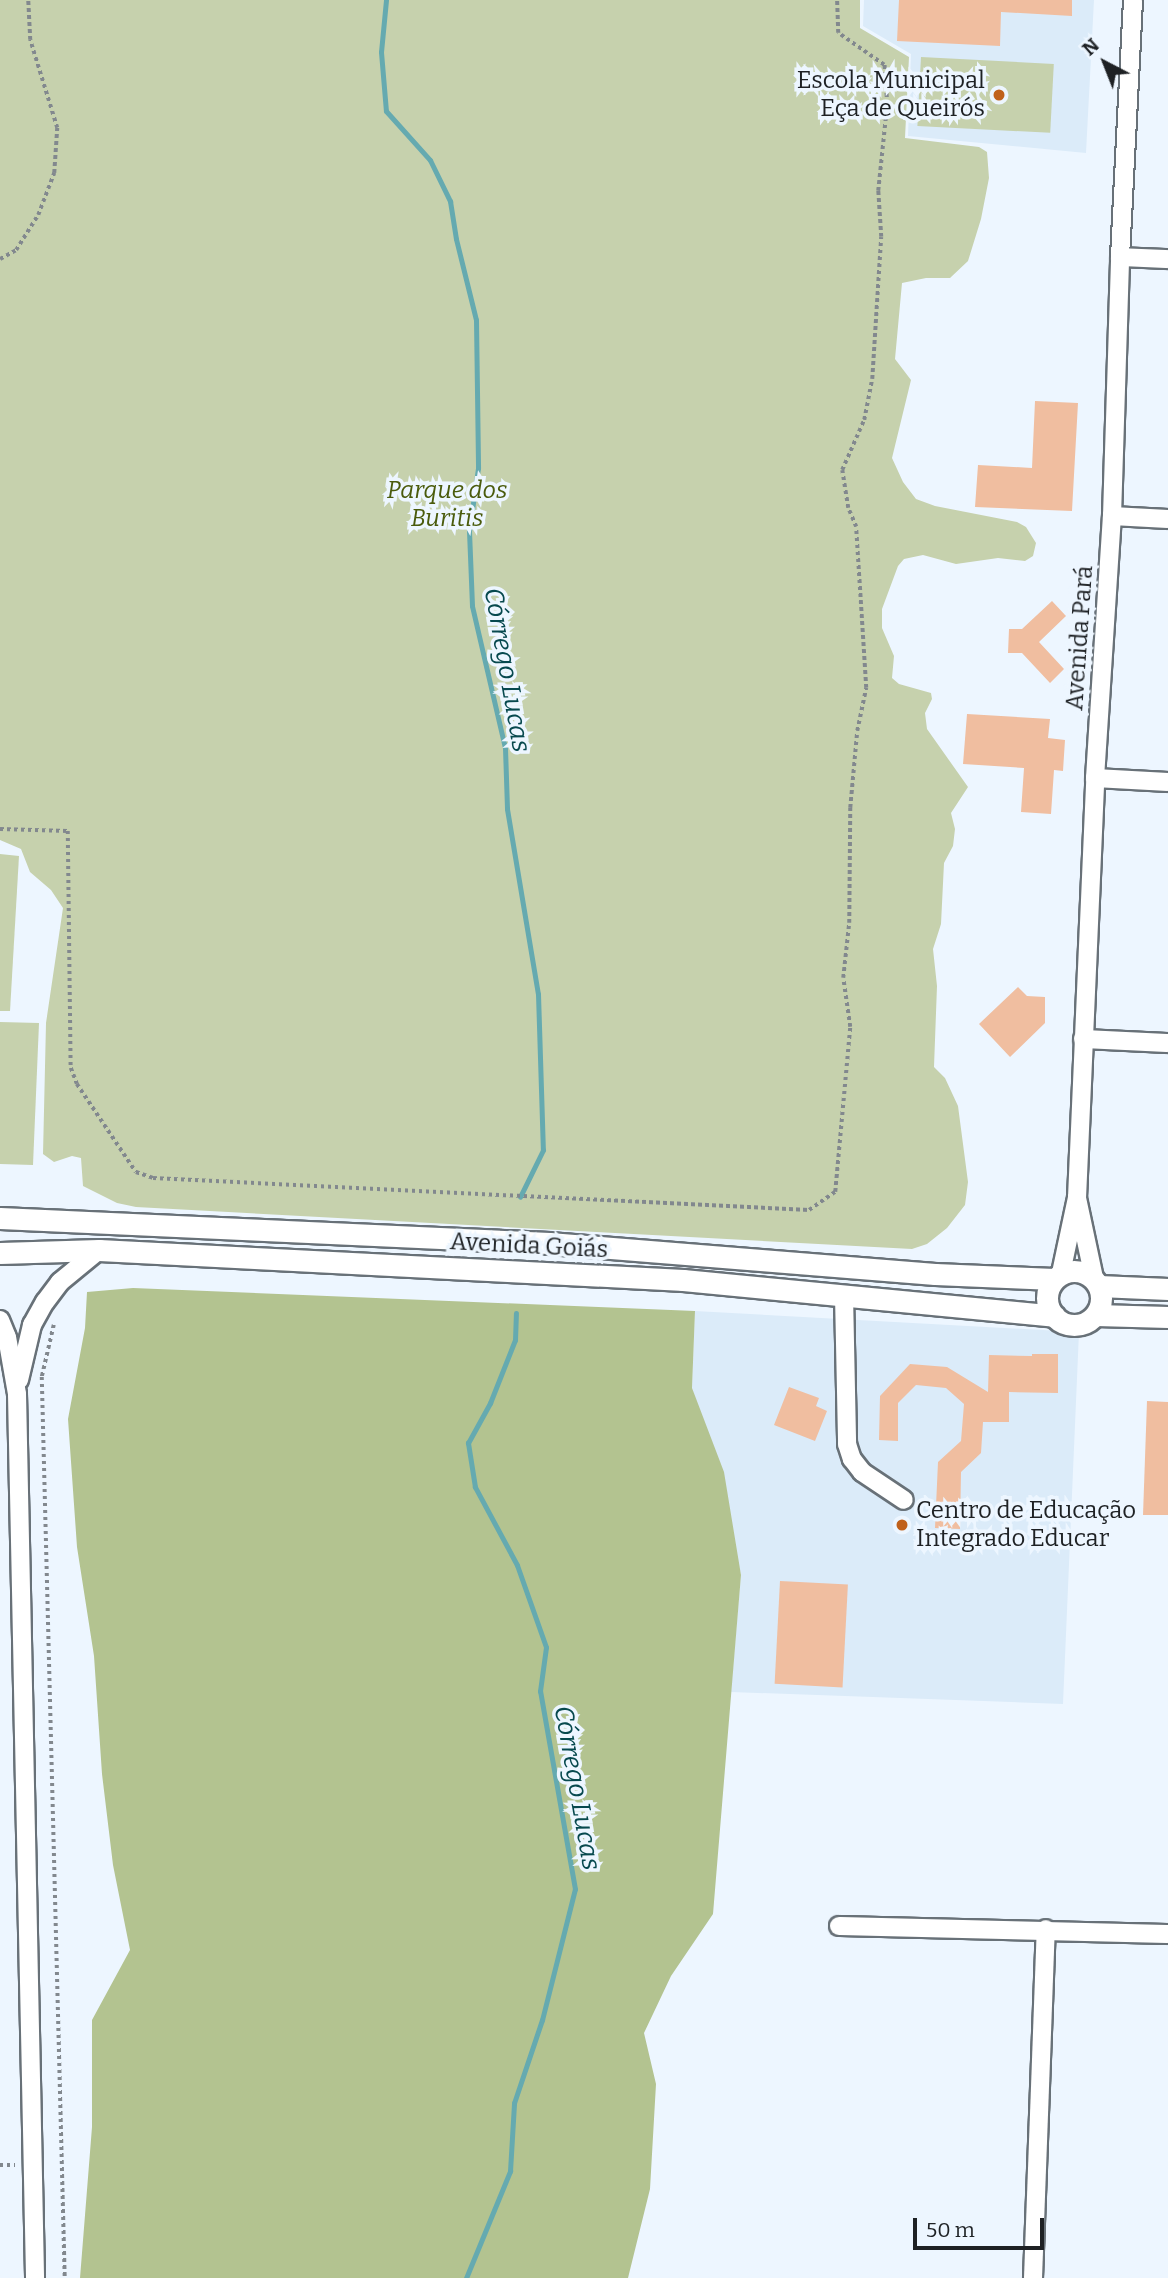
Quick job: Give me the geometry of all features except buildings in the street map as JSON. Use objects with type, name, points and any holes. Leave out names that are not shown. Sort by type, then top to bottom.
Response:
[{"type":"main road","name":"Avenida Goiás","points":[[0,1218],[549,1243],[934,1274],[1058,1276]]},
{"type":"main road","name":"Avenida Goiás","points":[[0,1253],[99,1250],[683,1280],[1054,1316]]},
{"type":"main road","points":[[1168,1289],[1097,1282],[1080,1271],[1058,1276],[1047,1301],[1054,1316],[1061,1322],[1079,1324],[1096,1315],[1168,1317]]},
{"type":"main road","points":[[1096,1315],[1101,1301],[1097,1282]]},
{"type":"street","name":"Avenida Pará","points":[[1097,1282],[1077,1198],[1095,778],[1112,516],[1120,257],[1133,0]]},
{"type":"street","points":[[1120,257],[1168,259]]},
{"type":"street","points":[[1112,516],[1168,519]]},
{"type":"street","points":[[1095,778],[1168,782]]},
{"type":"street","points":[[1083,1039],[1168,1043]]},
{"type":"street","points":[[1058,1276],[1077,1198]]},
{"type":"street","points":[[17,1394],[32,1325],[45,1302],[60,1282],[99,1250]]},
{"type":"street","points":[[844,1295],[849,1451],[862,1472],[904,1500]]},
{"type":"street","points":[[0,1320],[7,1337],[17,1394],[36,2278]]},
{"type":"street","points":[[839,1926],[1168,1934]]},
{"type":"street","points":[[1033,2278],[1046,1929]]},
{"type":"path","points":[[0,259],[16,250],[38,215],[54,173],[57,128],[30,40],[27,0]]},
{"type":"path","points":[[0,829],[68,831],[71,1068],[77,1084],[123,1157],[136,1171],[153,1178],[809,1210],[835,1192],[850,1027],[843,992],[849,933],[850,808],[857,731],[866,688],[856,527],[848,508],[842,470],[864,420],[872,379],[881,237],[878,191],[887,104],[884,65],[838,33],[836,0]]},
{"type":"path","points":[[59,1313],[49,1338],[42,1377],[65,2278]]},
{"type":"shaded area","name":"Escola Municipal Eça de Queirós","points":[[864,0],[1094,0],[1086,153],[908,136],[911,54],[863,26]]},
{"type":"shaded area","name":"Centro de Educação Integrado Educar","points":[[695,1311],[1079,1332],[1063,1704],[731,1692],[741,1574],[692,1388]]},
{"type":"green space","name":"Parque dos Buritis","points":[[0,0],[860,0],[860,28],[909,57],[905,138],[979,147],[987,152],[989,178],[981,219],[968,261],[950,278],[926,278],[902,283],[895,359],[911,380],[892,458],[903,482],[916,499],[935,506],[1017,522],[1026,527],[1036,543],[1033,556],[1025,561],[998,558],[956,564],[923,555],[904,559],[898,566],[882,609],[882,628],[894,656],[892,678],[899,684],[931,693],[932,699],[925,713],[927,729],[968,787],[951,813],[955,829],[953,846],[944,863],[941,924],[933,949],[937,986],[934,1067],[945,1078],[958,1106],[968,1182],[965,1205],[947,1228],[927,1244],[912,1249],[136,1207],[117,1203],[83,1186],[81,1158],[72,1156],[54,1162],[43,1154],[46,1023],[63,908],[51,890],[30,872],[21,849],[0,840]]},
{"type":"green space","points":[[921,57],[1054,64],[1050,133],[917,126]]},
{"type":"green space","points":[[0,854],[19,856],[10,1011],[0,1011]]},
{"type":"green space","points":[[0,1022],[39,1023],[33,1165],[0,1164]]},
{"type":"green space","points":[[133,1288],[695,1311],[692,1388],[724,1472],[741,1575],[713,1914],[671,1976],[644,2033],[656,2084],[650,2189],[628,2278],[80,2278],[92,2127],[92,2020],[130,1950],[113,1865],[102,1774],[94,1656],[77,1547],[68,1419],[85,1328],[87,1292]]},
{"type":"waterway","name":"Córrego Lucas","points":[[386,0],[381,52],[386,111],[430,160],[450,201],[456,239],[476,320],[478,468],[469,531],[472,606],[505,748],[507,809],[538,994],[543,1150],[520,1197]]},
{"type":"waterway","name":"Córrego Lucas","points":[[466,2278],[510,2171],[514,2103],[542,2020],[575,1889],[540,1691],[546,1647],[517,1565],[475,1487],[468,1443],[490,1403],[515,1340],[516,1313]]},
{"type":"place","name":"Escola Municipal Eça de Queirós","points":[[999,95]]},
{"type":"place","name":"Centro de Educação Integrado Educar","points":[[902,1525]]}]
